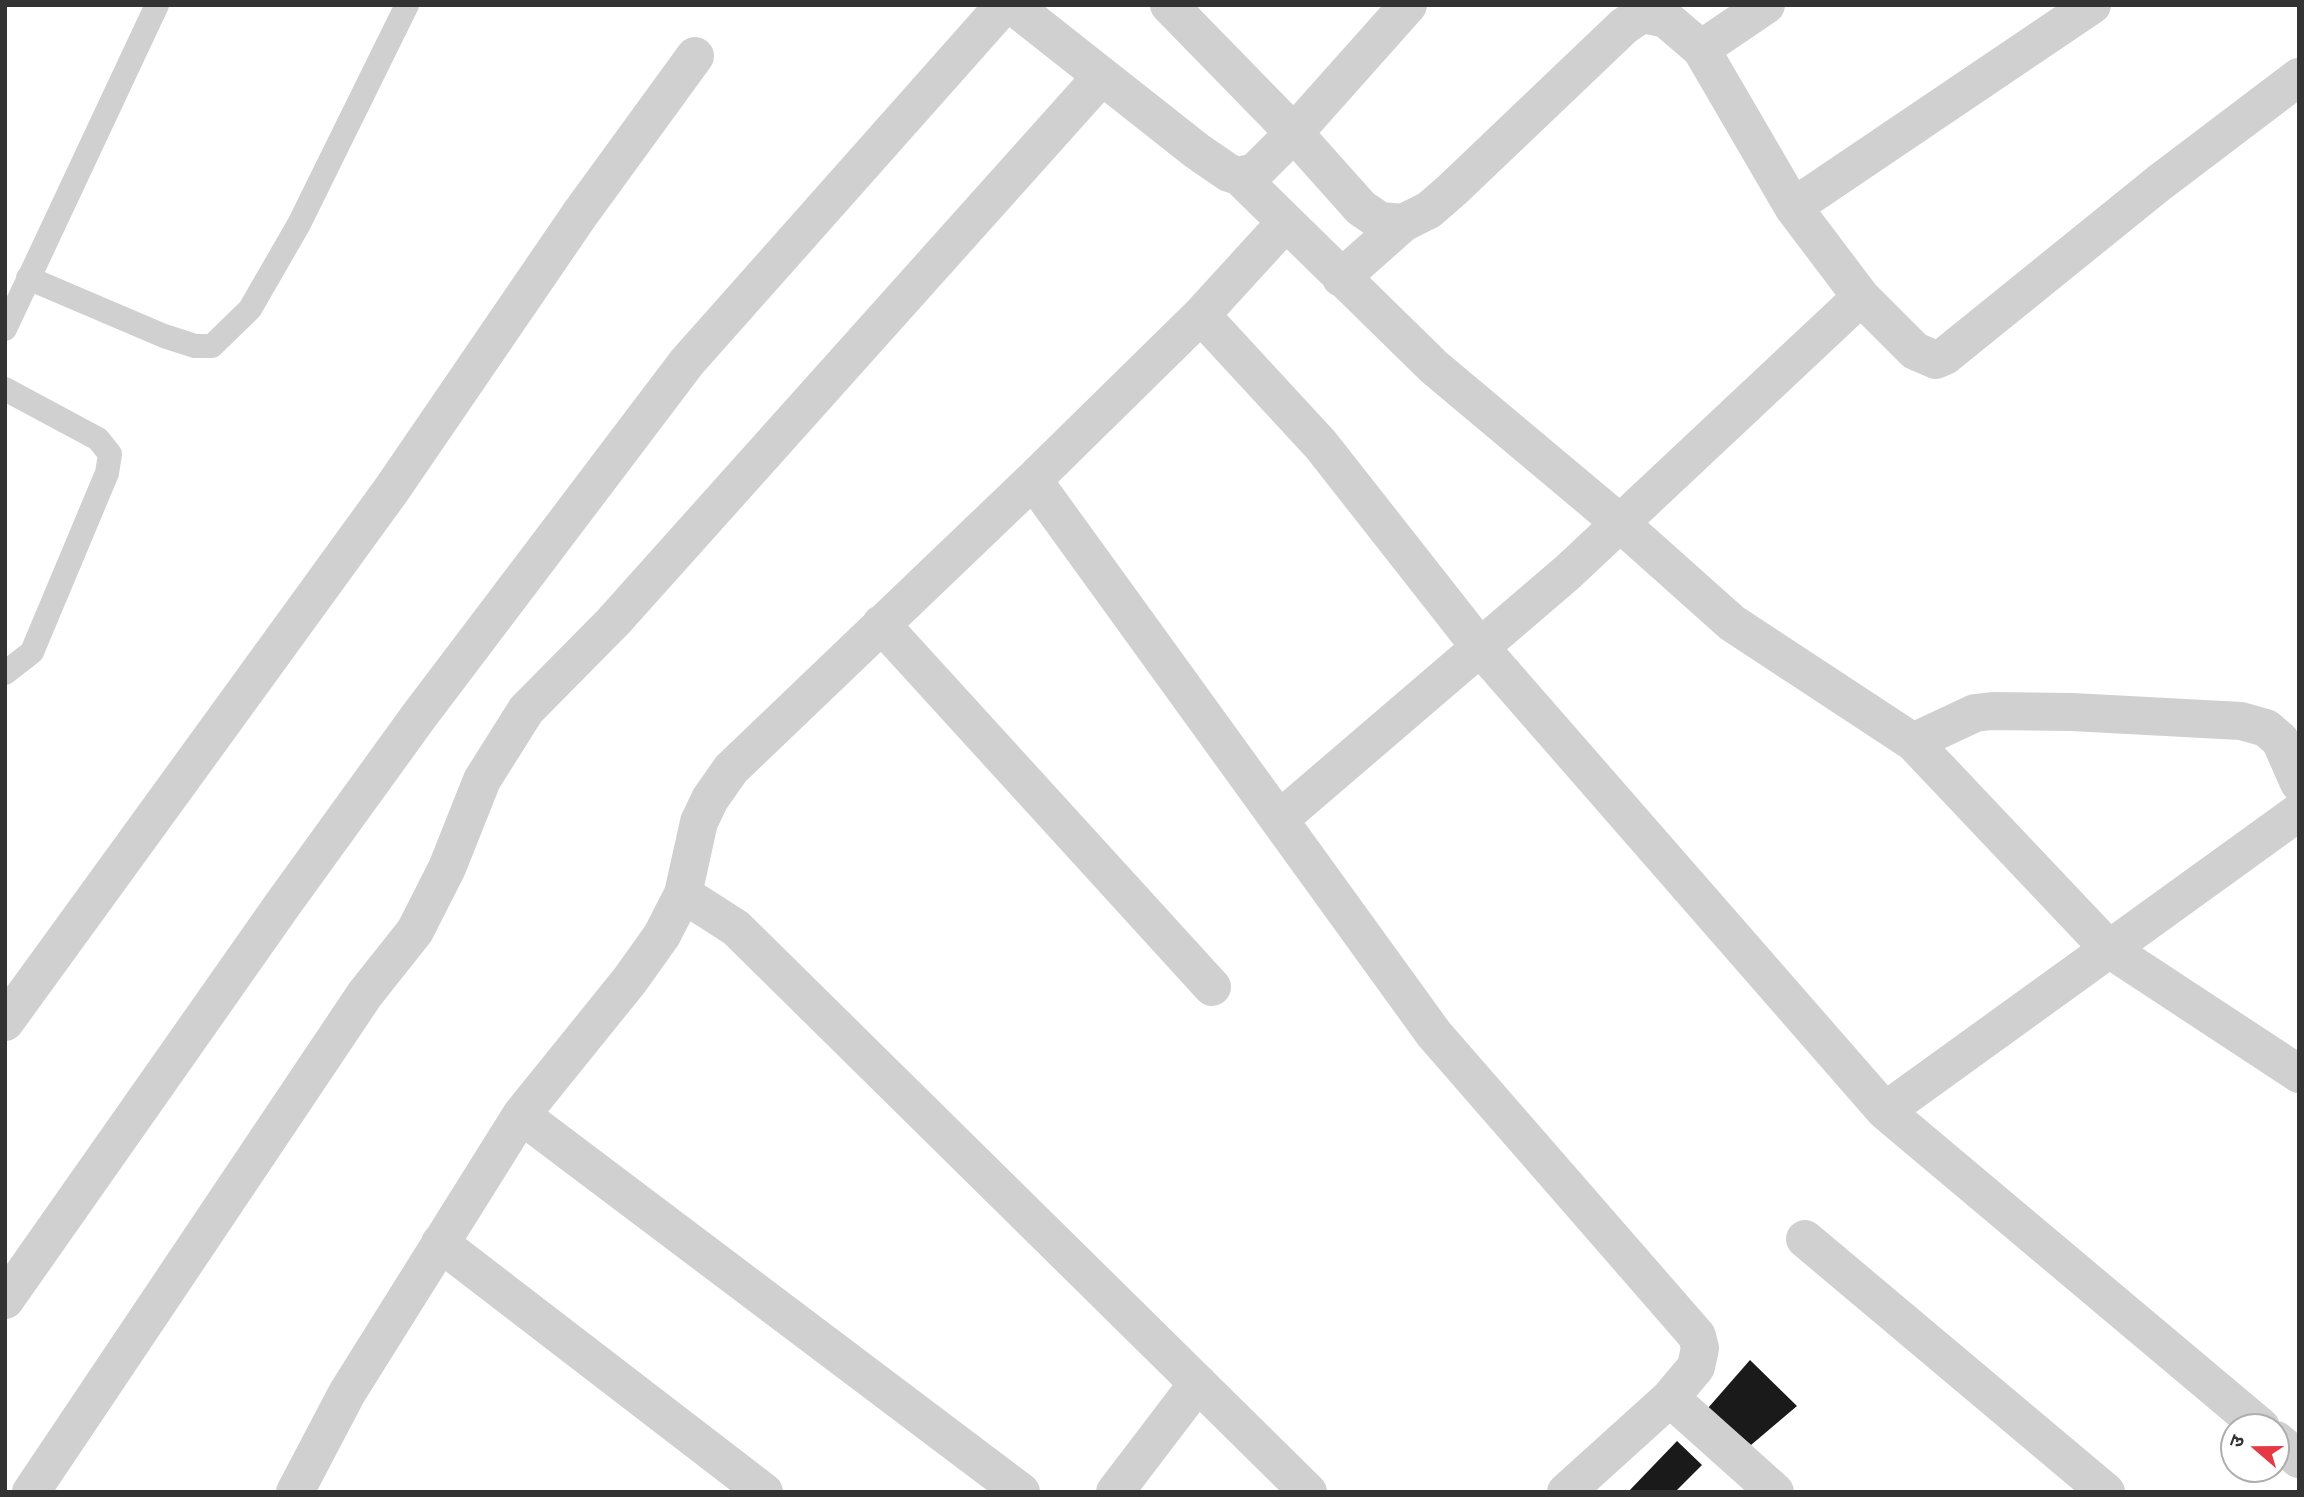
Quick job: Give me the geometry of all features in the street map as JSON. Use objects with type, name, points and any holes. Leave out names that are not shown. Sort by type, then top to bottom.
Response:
[{"type":"street","points":[[5,1300],[395,749],[687,362],[1004,5]]},
{"type":"street","points":[[1012,5],[1196,151],[1239,176],[1434,367],[1620,523],[1732,622],[1913,742],[2109,949],[2299,1074]]},
{"type":"street","points":[[1169,5],[1294,133],[1361,208],[1381,221],[1403,223]]},
{"type":"street","points":[[1239,176],[1255,172],[1294,133],[1409,5]]},
{"type":"street","points":[[1701,49],[1766,5]]},
{"type":"street","points":[[1793,207],[2092,5]]},
{"type":"street","points":[[1341,278],[1403,223],[1429,210],[1452,190],[1624,26],[1638,9],[1666,19],[1701,49],[1793,207],[1861,297],[1915,351],[1936,360],[1945,356],[2159,183],[2299,77]]},
{"type":"street","points":[[5,1022],[392,489],[580,214],[695,56]]},
{"type":"street","points":[[31,1492],[365,994],[415,931],[447,868],[482,780],[526,710],[612,622],[1102,76]]},
{"type":"street","points":[[295,1492],[347,1393],[521,1115],[630,981],[662,935],[683,894],[699,822],[719,784],[731,769],[1201,315],[1286,222]]},
{"type":"street","points":[[1281,818],[1568,572],[1861,297]]},
{"type":"street","points":[[1201,315],[1321,445],[1479,646],[1885,1111],[2244,1413]]},
{"type":"street","points":[[1033,480],[1281,818],[1434,1034],[1697,1336],[1700,1348],[1696,1367],[1670,1398],[1566,1492]]},
{"type":"street","points":[[881,624],[1212,987]]},
{"type":"street","points":[[1913,742],[1966,717],[1993,711],[2072,712],[2241,721],[2266,728],[2280,740],[2299,783]]},
{"type":"street","points":[[1885,1111],[2299,812]]},
{"type":"street","points":[[683,894],[736,928],[1308,1492]]},
{"type":"street","points":[[521,1115],[1021,1492]]},
{"type":"street","points":[[1805,1239],[2106,1492]]},
{"type":"street","points":[[440,1242],[764,1492]]},
{"type":"street","points":[[1115,1492],[1198,1382]]},
{"type":"street","points":[[1670,1398],[1775,1492]]},
{"type":"lane","points":[[5,329],[156,5]]},
{"type":"lane","points":[[28,278],[164,336],[195,346],[212,346],[250,309],[299,224],[407,5]]},
{"type":"lane","points":[[5,390],[99,439],[110,454],[107,473],[32,652],[5,673]]},
{"type":"building","points":[[1750,1360],[1797,1406],[1751,1445],[1708,1408]]},
{"type":"building","points":[[1677,1441],[1702,1465],[1675,1492],[1628,1492]]}]
